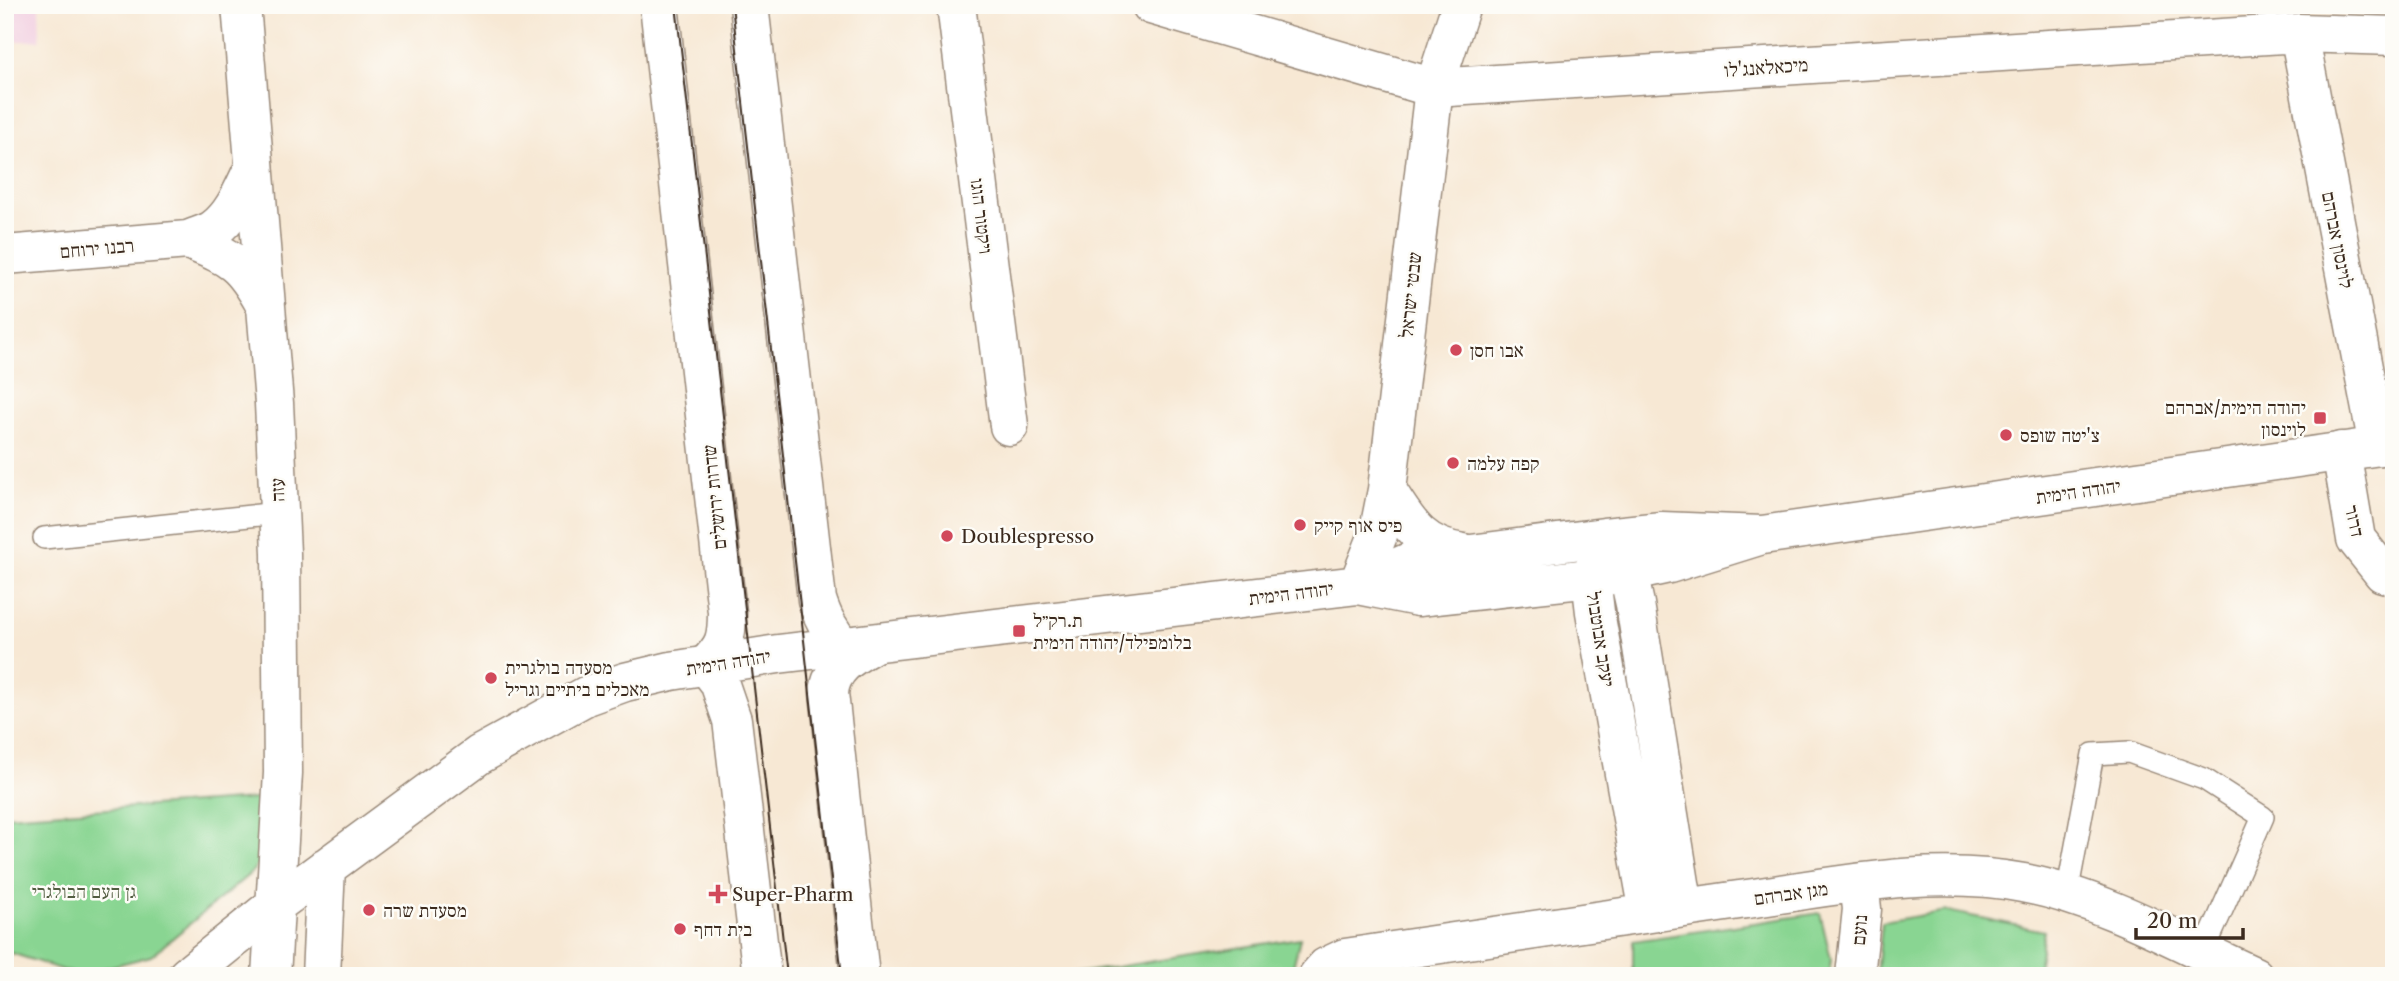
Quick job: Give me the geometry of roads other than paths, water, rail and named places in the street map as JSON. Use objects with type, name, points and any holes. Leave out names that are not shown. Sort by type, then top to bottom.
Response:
[{"type":"street","name":"עזה","points":[[241,5],[274,403],[281,553],[283,773],[271,976]]},
{"type":"street","name":"שדרות ירושלים","points":[[659,5],[727,612],[724,643],[719,653],[706,666]]},
{"type":"street","points":[[749,5],[817,600],[830,632],[858,645],[835,671],[829,693],[860,976]]},
{"type":"street","name":"ויקטור הוגו","points":[[956,5],[1009,426]]},
{"type":"street","name":"מיכאלאנג'לו","points":[[1151,5],[1248,18],[1434,88],[2299,33],[2394,36]]},
{"type":"street","name":"שבטי ישראל","points":[[1359,585],[1378,535],[1387,490],[1434,88],[1461,5]]},
{"type":"street","name":"לוינסון אברהם","points":[[2299,33],[2371,447]]},
{"type":"street","name":"רבנו ירוחם","points":[[5,255],[188,240],[215,228],[228,215],[254,167]]},
{"type":"street","name":"רבנו ירוחם","points":[[188,240],[233,260],[250,278],[264,303]]},
{"type":"street","name":"יהודה הימית","points":[[1359,585],[1418,597],[1610,576],[1669,564],[1762,535],[2371,447]]},
{"type":"street","name":"דרור","points":[[2371,447],[2356,539],[2383,573],[2394,576]]},
{"type":"street","points":[[1387,490],[1407,523],[1427,541],[1440,549],[1469,554]]},
{"type":"street","name":"יהודה הימית","points":[[187,976],[275,905],[479,755],[586,696],[625,682],[706,666],[858,645],[1359,585],[1409,562],[1469,554],[1662,531],[1762,535]]},
{"type":"street","name":"יעקב אבוטבול","points":[[1604,537],[1666,910]]},
{"type":"street","points":[[706,666],[719,682],[732,720],[762,976]]},
{"type":"street","points":[[321,976],[326,867]]},
{"type":"street","name":"מגן אברהם","points":[[1318,976],[1326,967],[1346,958],[1859,883],[1941,875],[1975,876],[2067,894],[2132,918],[2254,976]]},
{"type":"street","name":"נועם","points":[[1854,976],[1862,909],[1859,883]]},
{"type":"lane","points":[[44,538],[278,513]]},
{"type":"lane","points":[[2067,894],[2093,754],[2129,752],[2204,779],[2263,817],[2203,953]]},
{"type":"tram line","points":[[676,5],[787,976]]},
{"type":"tram line","points":[[732,5],[842,976]]},
{"type":"place","name":"אבו חסן","points":[[1456,350]]},
{"type":"place","name":"יהודה הימית/אברהם לוינסון","points":[[2320,418]]},
{"type":"place","name":"צ'יטה שופס","points":[[2006,435]]},
{"type":"place","name":"קפה עלמה","points":[[1453,463]]},
{"type":"place","name":"פיס אוף קייק","points":[[1300,525]]},
{"type":"place","name":"Doublespresso","points":[[947,536]]},
{"type":"place","name":"ת.רק״ל בלומפילד/יהודה הימית","points":[[1019,631]]},
{"type":"place","name":"מסעדה בולגרית מאכלים ביתיים וגריל","points":[[491,678]]},
{"type":"place","name":"Super-Pharm","points":[[718,894]]},
{"type":"place","name":"מסעדת שרה","points":[[369,910]]},
{"type":"place","name":"בית דחף","points":[[680,929]]},
{"type":"park label","name":"גן העם הבולגרי","points":[[84,891]]}]
